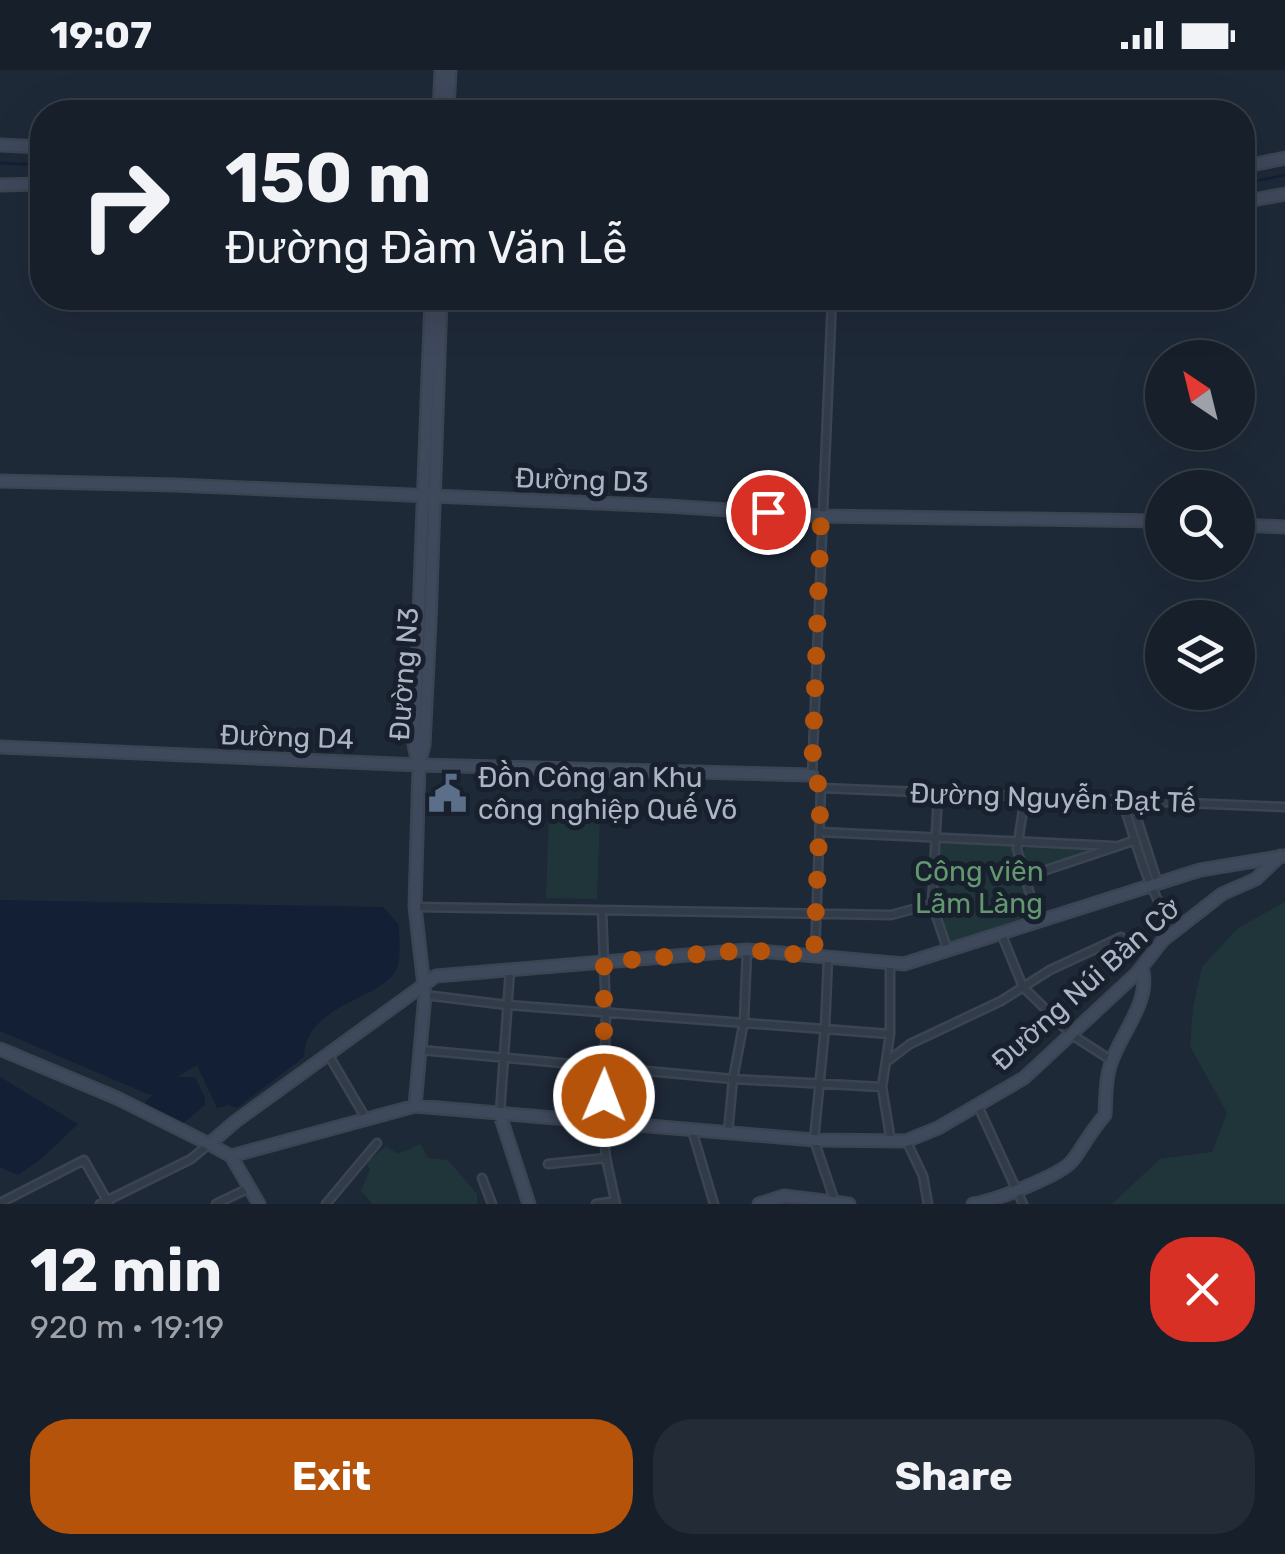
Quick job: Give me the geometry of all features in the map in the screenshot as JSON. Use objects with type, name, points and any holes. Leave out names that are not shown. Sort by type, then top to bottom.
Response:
[{"type":"street","points":[[440,100],[441,70]]},
{"type":"street","points":[[449,100],[450,70]]},
{"type":"street","points":[[0,146],[30,147]]},
{"type":"street","points":[[1255,164],[1285,158]]},
{"type":"street","points":[[0,184],[30,184]]},
{"type":"street","points":[[1255,200],[1285,194]]},
{"type":"street","name":"Đường N3","points":[[415,1106],[425,996],[415,907],[419,765],[414,744],[430,497],[432,310]]},
{"type":"street","name":"Đường N3","points":[[434,349],[439,310]]},
{"type":"street","points":[[814,956],[821,788],[812,775],[831,310]]},
{"type":"street","name":"Đường D3","points":[[0,481],[175,485],[821,516],[1145,522]]},
{"type":"street","points":[[1255,526],[1285,528]]},
{"type":"street","name":"Đường D4","points":[[0,747],[419,765],[812,775]]},
{"type":"street","name":"Đường Nguyễn Đạt Tế","points":[[821,788],[1285,807]]},
{"type":"street","points":[[938,795],[932,904],[948,951]]},
{"type":"street","points":[[1025,798],[1018,849],[1038,922]]},
{"type":"street","points":[[1127,800],[1136,840],[1176,930]]},
{"type":"street","points":[[1127,800],[1154,887]]},
{"type":"street","points":[[820,832],[1112,846]]},
{"type":"street","points":[[1025,877],[1136,840]]},
{"type":"street","points":[[0,1204],[84,1160],[105,1203],[191,1159],[236,1120],[436,976],[748,950],[904,964],[1200,870],[1282,856]]},
{"type":"street","name":"Đường Núi Bàn Cờ","points":[[231,1156],[415,1106],[814,1140],[906,1140],[938,1128],[1024,1078],[1142,967],[1163,940],[1222,894],[1256,879],[1282,856]]},
{"type":"street","points":[[415,907],[892,915],[932,904]]},
{"type":"street","points":[[596,1204],[615,1202],[603,1124],[606,1012],[602,912]]},
{"type":"street","points":[[1001,933],[1023,987],[1072,1035],[1111,1060]]},
{"type":"street","points":[[888,1060],[910,1044],[1001,1001],[1050,970],[1121,937]]},
{"type":"street","points":[[728,1132],[732,1079],[744,1021],[748,950]]},
{"type":"street","points":[[828,958],[814,1140],[835,1202]]},
{"type":"street","points":[[890,964],[890,1034],[882,1088],[890,1142]]},
{"type":"street","points":[[973,1204],[1018,1191],[1072,1163],[1086,1136],[1105,1115],[1111,1060],[1140,1003],[1146,981],[1142,967]]},
{"type":"street","points":[[510,970],[500,1115],[528,1204]]},
{"type":"street","points":[[425,996],[890,1034]]},
{"type":"street","points":[[0,1049],[117,1098],[231,1156],[259,1204]]},
{"type":"street","points":[[421,1050],[732,1079],[882,1088]]},
{"type":"street","points":[[328,1054],[365,1117]]},
{"type":"street","points":[[978,1105],[1023,1204]]},
{"type":"street","points":[[692,1129],[714,1204]]},
{"type":"street","points":[[906,1140],[923,1176],[928,1204]]},
{"type":"street","points":[[326,1204],[377,1143]]},
{"type":"street","points":[[548,1164],[606,1158]]},
{"type":"street","points":[[482,1178],[492,1204]]},
{"type":"street","points":[[216,1204],[250,1188]]},
{"type":"street","points":[[758,1204],[784,1196],[850,1204]]},
{"type":"green space","points":[[549,814],[600,815],[597,899],[546,898]]},
{"type":"green space","name":"Công viên Lãm Làng","points":[[946,841],[1012,845],[1033,911],[1031,918],[955,943],[948,941],[936,907],[937,850]]},
{"type":"green space","points":[[1025,848],[1083,848],[1086,853],[1030,871],[1022,855]]},
{"type":"green space","points":[[1285,902],[1285,1204],[1112,1204],[1160,1159],[1212,1152],[1227,1113],[1190,1046],[1202,967],[1238,928]]},
{"type":"green space","points":[[420,1144],[428,1158],[448,1160],[477,1194],[477,1204],[373,1204],[361,1191],[370,1170],[366,1163],[386,1146],[398,1154]]},
{"type":"water","points":[[0,900],[383,907],[399,925],[399,960],[391,977],[380,986],[318,1024],[308,1038],[304,1057],[237,1108],[217,1108],[197,1065],[177,1077],[195,1077],[205,1098],[205,1105],[182,1124],[144,1108],[155,1092],[150,1095],[0,1031]]},
{"type":"water","points":[[0,1077],[78,1124],[18,1175],[0,1167]]},
{"type":"waterway","points":[[0,163],[30,164]]},
{"type":"waterway","points":[[1255,181],[1285,175]]},
{"type":"place","name":"Đồn Công an Khu công nghiệp Quế Võ","points":[[448,793]]},
{"type":"route","points":[[604,1096],[604,962],[748,950],[814,956],[821,788],[812,775],[821,516],[768,512]]}]
